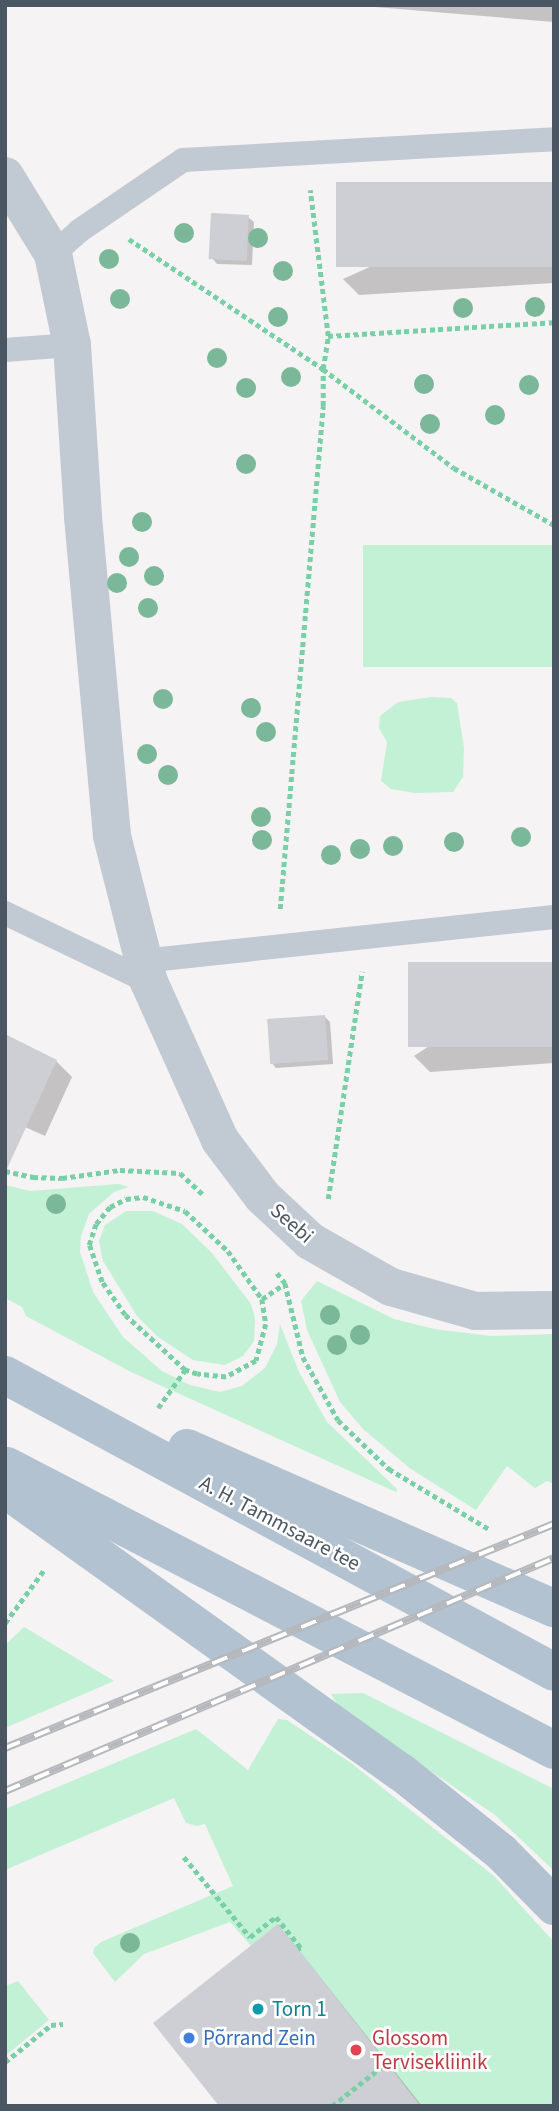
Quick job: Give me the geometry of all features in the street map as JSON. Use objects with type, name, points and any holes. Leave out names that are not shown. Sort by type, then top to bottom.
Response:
[{"type":"main road","points":[[5,1368],[554,1608]]},
{"type":"main road","name":"A. H. Tammsaare tee","points":[[5,1375],[554,1672]]},
{"type":"main road","points":[[5,1465],[554,1750]]},
{"type":"main road","points":[[5,1489],[401,1772],[501,1852],[554,1906]]},
{"type":"street","name":"Seebi","points":[[5,176],[53,254],[72,345],[83,517],[112,836],[146,972],[220,1139],[263,1198],[310,1241],[390,1287],[476,1311],[554,1310]]},
{"type":"lane","points":[[53,254],[183,160],[554,139]]},
{"type":"lane","points":[[5,350],[72,345]]},
{"type":"lane","points":[[5,914],[146,972],[277,947],[554,917]]},
{"type":"path","points":[[277,947],[323,407],[323,369],[328,336],[306,154]]},
{"type":"path","points":[[99,219],[323,369],[454,468],[554,525]]},
{"type":"path","points":[[328,336],[554,322]]},
{"type":"path","points":[[327,1202],[367,937]]},
{"type":"path","points":[[5,1171],[33,1177],[62,1178],[120,1170],[180,1173],[210,1201]]},
{"type":"path","points":[[143,1197],[185,1211],[228,1251],[262,1299],[266,1324],[256,1361],[226,1377],[185,1370],[125,1315],[102,1282],[89,1245],[96,1224],[110,1207],[125,1199],[143,1197]]},
{"type":"path","points":[[276,1273],[285,1283],[303,1357],[338,1420],[389,1469],[499,1534]]},
{"type":"path","points":[[178,1378],[185,1370]]},
{"type":"path","points":[[5,1623],[10,1618]]},
{"type":"path","points":[[184,1857],[250,1937],[276,1917],[301,1948],[298,1949]]},
{"type":"path","points":[[5,2062],[51,2025],[63,2024]]},
{"type":"path","points":[[332,2106],[384,2065]]},
{"type":"green space","points":[[363,545],[554,545],[554,667],[363,667]]},
{"type":"green space","points":[[431,697],[451,698],[457,703],[464,748],[463,777],[453,792],[415,793],[391,789],[381,781],[387,742],[379,728],[380,716],[398,702]]},
{"type":"green space","points":[[119,1184],[129,1187],[114,1192],[89,1214],[81,1236],[80,1252],[93,1292],[123,1337],[162,1371],[190,1385],[220,1392],[242,1386],[265,1368],[277,1344],[280,1324],[299,1372],[327,1422],[397,1489],[396,1492],[131,1372],[26,1316],[22,1307],[5,1298],[5,1185],[30,1191]]},
{"type":"green space","points":[[126,1211],[153,1211],[182,1224],[212,1253],[251,1304],[255,1318],[254,1341],[243,1356],[225,1365],[193,1360],[158,1337],[137,1316],[103,1261],[99,1241],[105,1225]]},
{"type":"green space","points":[[317,1281],[394,1319],[434,1329],[491,1336],[554,1334],[554,1484],[547,1481],[535,1488],[507,1466],[476,1510],[411,1469],[364,1430],[340,1402],[307,1330],[301,1301]]},
{"type":"green space","points":[[24,1627],[114,1681],[5,1728],[5,1645]]},
{"type":"green space","points":[[363,1693],[554,1789],[554,1871],[495,1815],[341,1710],[331,1694]]},
{"type":"green space","points":[[278,1719],[287,1720],[351,1763],[494,1876],[554,1942],[554,2106],[421,2106],[278,1924],[251,1946],[230,1922],[144,1954],[115,1982],[93,1953],[94,1948],[101,1942],[233,1886],[205,1824],[197,1826],[186,1823],[174,1798],[5,1870],[5,1809],[196,1729],[248,1770]]},
{"type":"green space","points":[[18,1981],[49,2020],[5,2056],[5,1986]]},
{"type":"building","points":[[336,182],[554,182],[554,267],[336,267]]},
{"type":"building","points":[[211,213],[249,215],[247,261],[209,259]]},
{"type":"building","points":[[408,962],[554,962],[554,1047],[408,1047]]},
{"type":"building","points":[[325,1015],[328,1060],[270,1064],[267,1019]]},
{"type":"building","points":[[5,1034],[57,1060],[5,1173]]},
{"type":"building","name":"Torn 1","points":[[278,1924],[420,2106],[219,2106],[153,2023]]},
{"type":"railway","points":[[5,1748],[554,1524]]},
{"type":"railway","points":[[5,1791],[554,1558]]},
{"type":"place","name":"Torn 1","points":[[258,2009]]},
{"type":"place","name":"Põrrand Zein","points":[[189,2038]]},
{"type":"place","name":"Glossom Tervisekliinik","points":[[356,2050]]}]
